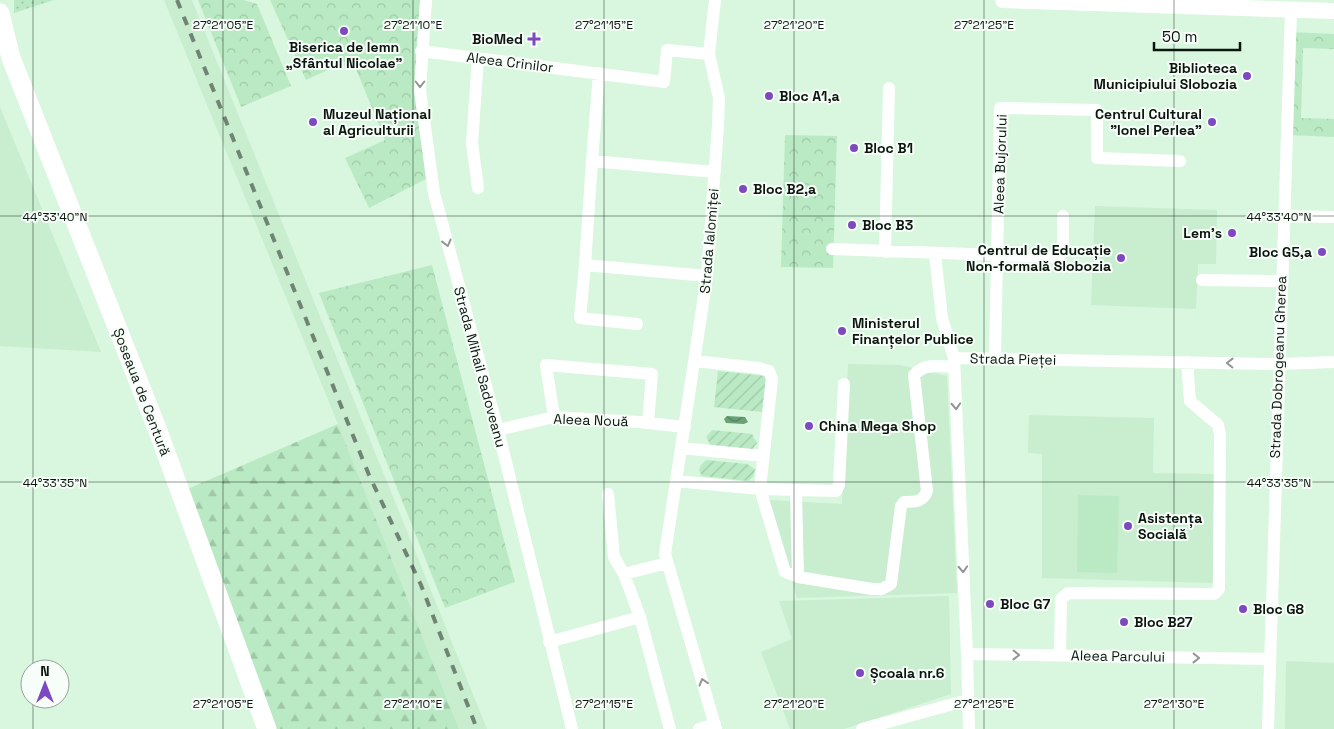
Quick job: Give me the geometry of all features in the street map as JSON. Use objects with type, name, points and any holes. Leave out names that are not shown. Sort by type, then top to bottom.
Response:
[{"type":"highway","name":"Șoseaua de Centură","points":[[0,13],[5,50],[158,431],[267,729]]},
{"type":"main road","points":[[1003,0],[1334,11]]},
{"type":"street","name":"Strada Mihail Sadoveanu","points":[[426,0],[421,51],[420,90],[434,193],[498,430],[572,729]]},
{"type":"street","name":"Strada Ialomiței","points":[[715,0],[709,54],[719,98],[706,276],[696,361],[665,554],[716,727]]},
{"type":"street","name":"Strada Dobrogeanu Gherea","points":[[1268,729],[1278,364],[1291,10]]},
{"type":"street","name":"Aleea Crinilor","points":[[421,51],[664,82],[667,50],[709,54]]},
{"type":"street","points":[[478,58],[472,143],[478,188]]},
{"type":"street","points":[[599,73],[580,318],[637,324]]},
{"type":"street","points":[[885,252],[889,88]]},
{"type":"street","name":"Aleea Bujorului","points":[[995,358],[1000,108],[1096,110],[1097,158],[1180,161]]},
{"type":"street","points":[[592,161],[715,172]]},
{"type":"street","points":[[832,249],[1056,257],[1062,253],[1063,248],[1063,216]]},
{"type":"street","points":[[1283,216],[1334,217]]},
{"type":"street","points":[[696,361],[759,368],[769,372],[772,379],[760,489],[785,572],[798,577],[882,589],[891,584],[899,510],[904,502],[919,501],[925,497],[928,491],[914,375],[919,369],[928,365],[954,362],[942,318],[935,254]]},
{"type":"street","points":[[585,265],[706,276]]},
{"type":"street","points":[[1202,280],[1281,280]]},
{"type":"street","name":"Strada Pieței","points":[[968,729],[967,654],[954,362],[995,358],[1278,364],[1334,362]]},
{"type":"street","points":[[1060,655],[1061,599],[1068,593],[1214,594],[1219,589],[1220,434],[1218,425],[1190,401],[1187,362]]},
{"type":"street","points":[[554,417],[546,365],[652,374],[648,423]]},
{"type":"street","points":[[676,481],[760,489],[836,491],[839,485],[844,384]]},
{"type":"street","name":"Aleea Nouă","points":[[498,430],[554,417],[685,427]]},
{"type":"street","points":[[681,448],[764,456]]},
{"type":"street","points":[[796,491],[798,577]]},
{"type":"street","points":[[608,494],[614,557],[624,574],[640,616],[670,729]]},
{"type":"street","points":[[624,574],[667,563]]},
{"type":"street","points":[[549,642],[640,616]]},
{"type":"street","name":"Aleea Parcului","points":[[967,654],[1269,659]]},
{"type":"street","points":[[862,729],[968,700]]},
{"type":"street","points":[[699,729],[716,727]]},
{"type":"shaded area","points":[[164,0],[192,0],[487,729],[459,729],[338,424]]},
{"type":"shaded area","points":[[0,107],[101,352],[0,346]]},
{"type":"shaded area","points":[[1095,206],[1217,210],[1216,264],[1198,264],[1196,309],[1091,305]]},
{"type":"shaded area","points":[[848,364],[900,365],[947,376],[957,593],[797,598],[769,500],[842,504]]},
{"type":"shaded area","name":"Asistența Socială","points":[[1029,415],[1154,418],[1153,473],[1215,474],[1213,583],[1042,578],[1042,454],[1028,453]]},
{"type":"shaded area","name":"Școala nr.6","points":[[949,596],[951,694],[844,729],[790,729],[761,652],[792,639],[779,601]]},
{"type":"shaded area","points":[[1286,661],[1334,663],[1334,729],[1285,729]]},
{"type":"green space","points":[[14,0],[54,0],[14,13]]},
{"type":"green space","points":[[198,0],[243,0],[257,4],[291,86],[241,107]]},
{"type":"green space","points":[[270,0],[426,0],[421,51],[432,176],[369,208],[345,158],[385,140],[356,69],[339,65],[306,80]]},
{"type":"green space","points":[[1290,32],[1334,34],[1334,49],[1303,48],[1301,118],[1334,119],[1334,137],[1288,135],[1295,126],[1286,135]]},
{"type":"green space","points":[[785,135],[837,136],[833,268],[781,267]]},
{"type":"green space","points":[[432,265],[515,582],[445,608],[319,293]]},
{"type":"green space","points":[[718,371],[766,376],[762,412],[714,407]]},
{"type":"green space","points":[[338,424],[459,729],[259,729],[176,494]]},
{"type":"green space","points":[[712,430],[752,434],[757,443],[751,451],[712,448],[706,437]]},
{"type":"green space","points":[[706,460],[747,464],[755,469],[753,477],[748,481],[702,476],[699,470]]},
{"type":"green space","points":[[1078,495],[1119,496],[1117,573],[1077,572]]},
{"type":"water","points":[[727,416],[745,417],[748,422],[744,424],[726,423],[724,419]]},
{"type":"railway","points":[[177,0],[369,475],[421,585],[477,729]]},
{"type":"place","name":"Biserica de lemn „Sfântul Nicolae”","points":[[344,31]]},
{"type":"place","name":"BioMed","points":[[534,39]]},
{"type":"place","name":"Biblioteca Municipiului Slobozia","points":[[1247,76]]},
{"type":"place","name":"Bloc A1,a","points":[[769,96]]},
{"type":"place","name":"Muzeul Național al Agriculturii","points":[[313,122]]},
{"type":"place","name":"Centrul Cultural \"Ionel Perlea\"","points":[[1212,122]]},
{"type":"place","name":"Bloc B1","points":[[854,148]]},
{"type":"place","name":"Bloc B2,a","points":[[743,189]]},
{"type":"place","name":"Bloc B3","points":[[852,225]]},
{"type":"place","name":"Lem's","points":[[1232,233]]},
{"type":"place","name":"Bloc G5,a","points":[[1322,252]]},
{"type":"place","name":"Centrul de Educație Non-formală Slobozia","points":[[1121,258]]},
{"type":"place","name":"Ministerul Finanțelor Publice","points":[[842,331]]},
{"type":"place","name":"China Mega Shop","points":[[809,426]]},
{"type":"place","name":"Asistența Socială","points":[[1128,526]]},
{"type":"place","name":"Bloc G7","points":[[990,604]]},
{"type":"place","name":"Bloc G8","points":[[1243,609]]},
{"type":"place","name":"Bloc B27","points":[[1124,622]]},
{"type":"place","name":"Școala nr.6","points":[[860,673]]}]
